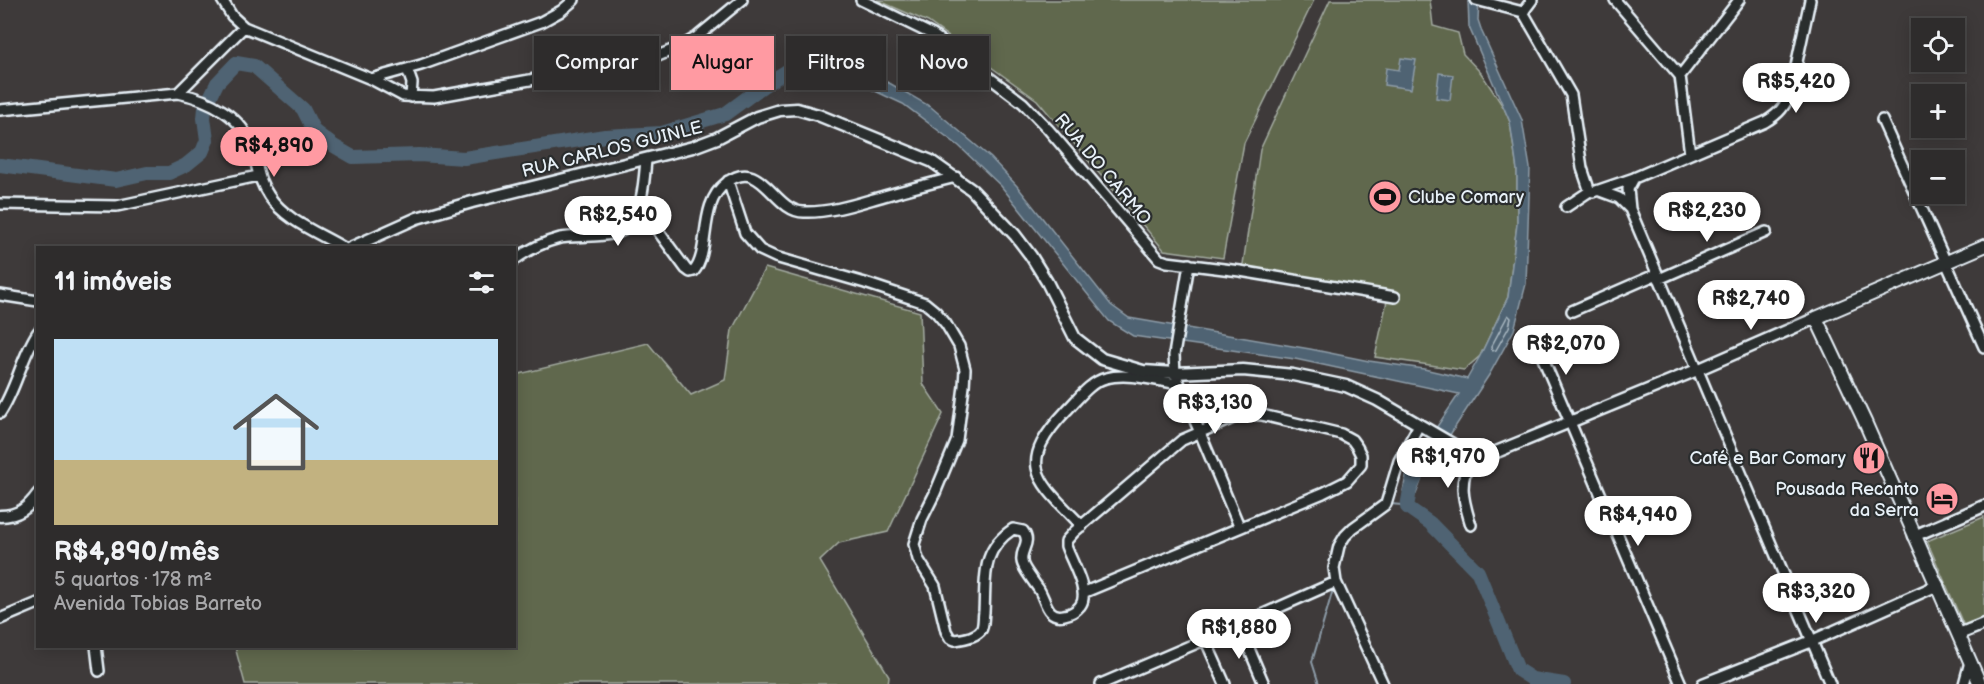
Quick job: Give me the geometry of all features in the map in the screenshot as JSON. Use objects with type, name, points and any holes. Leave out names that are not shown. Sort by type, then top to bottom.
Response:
[{"type":"main road","points":[[1980,684],[1865,422],[1816,318],[1984,246]]},
{"type":"street","points":[[222,0],[244,27],[372,79],[403,96],[411,97],[434,97],[653,58],[697,37],[742,0]]},
{"type":"street","points":[[372,79],[541,22],[561,11],[574,0]]},
{"type":"street","name":"RUA DO CARMO","points":[[861,0],[933,35],[1016,97],[1048,129],[1159,259],[1395,297]]},
{"type":"street","points":[[1476,0],[1523,12],[1571,95],[1582,168],[1595,191],[1620,198],[1630,209]]},
{"type":"street","points":[[1523,12],[1532,0]]},
{"type":"street","points":[[1615,0],[1680,76],[1690,154]]},
{"type":"street","points":[[1680,76],[1739,0]]},
{"type":"street","points":[[1566,207],[1595,191],[1634,178],[1765,122],[1783,109],[1791,90],[1810,0]]},
{"type":"street","points":[[178,93],[244,27]]},
{"type":"street","points":[[407,69],[412,82],[411,97]]},
{"type":"street","points":[[0,110],[178,93],[201,99],[235,120],[243,129],[252,146],[258,176],[269,196],[288,217],[340,246]]},
{"type":"street","name":"RUA CARLOS GUINLE","points":[[354,246],[417,218],[541,184],[693,147],[717,138],[757,117],[790,108],[806,111],[905,150],[931,161],[956,177],[989,206],[1032,256],[1072,334],[1083,346],[1102,359],[1143,371],[1175,373],[1244,370],[1322,380],[1362,392],[1471,455]]},
{"type":"street","points":[[1882,120],[1984,346]]},
{"type":"street","points":[[516,259],[558,238],[617,233],[631,224],[639,205],[646,160]]},
{"type":"street","points":[[0,204],[117,206],[258,176]]},
{"type":"street","points":[[639,205],[690,272],[694,271],[698,264],[708,214],[721,188],[728,181],[740,177],[754,177],[761,181],[783,204],[803,213],[850,205],[956,177]]},
{"type":"street","points":[[1634,178],[1628,189],[1630,209],[1830,684]]},
{"type":"street","points":[[728,181],[745,232],[760,250],[775,257],[926,303],[946,324],[959,346],[965,378],[957,440],[936,493],[922,519],[914,544],[918,559],[935,586],[946,631],[950,638],[963,639],[981,630],[984,610],[984,579],[988,558],[999,539],[1013,529],[1023,531],[1026,535],[1028,540],[1021,558],[1022,564],[1040,591],[1048,610],[1053,614],[1066,615],[1077,609],[1084,600],[1084,591],[1066,546],[1069,537],[1182,440],[1246,414],[1341,434],[1352,440],[1361,455],[1361,465],[1347,481],[1323,493],[1084,591]]},
{"type":"street","points":[[1572,311],[1766,232]]},
{"type":"street","points":[[1189,264],[1174,355],[1175,373],[1239,526]]},
{"type":"street","points":[[0,295],[36,301]]},
{"type":"street","points":[[1471,525],[1462,484],[1471,455],[1489,455],[1697,370],[1816,318]]},
{"type":"street","points":[[0,413],[9,397],[28,348],[36,335]]},
{"type":"street","points":[[1536,342],[1681,684]]},
{"type":"street","points":[[1082,526],[1049,492],[1038,476],[1037,454],[1046,435],[1090,387],[1100,380],[1114,377],[1135,378],[1179,384]]},
{"type":"street","points":[[1383,684],[1336,582],[1334,568],[1339,546],[1345,536],[1386,504],[1399,461],[1424,428]]},
{"type":"street","points":[[0,516],[23,511],[36,496]]},
{"type":"street","points":[[1914,536],[1984,506]]},
{"type":"street","points":[[1101,684],[1336,582]]},
{"type":"street","points":[[1703,684],[1812,641],[1938,585]]},
{"type":"street","points":[[0,619],[36,604]]},
{"type":"street","points":[[1959,634],[1984,624]]},
{"type":"street","points":[[1239,625],[1264,684]]},
{"type":"street","points":[[1205,639],[1225,684]]},
{"type":"street","points":[[96,648],[99,671]]},
{"type":"street","points":[[1964,684],[1970,663]]},
{"type":"green space","points":[[877,0],[1314,0],[1244,143],[1223,258],[1164,250],[1037,100],[989,66],[989,36],[948,36],[928,22]]},
{"type":"green space","name":"Clube Comary","points":[[1330,0],[1430,0],[1433,26],[1458,33],[1463,54],[1481,73],[1504,108],[1510,122],[1517,170],[1517,224],[1508,297],[1480,356],[1464,370],[1375,357],[1388,296],[1242,271],[1260,150]]},
{"type":"green space","points":[[765,268],[920,312],[923,384],[943,414],[888,532],[839,543],[820,561],[889,676],[888,684],[245,684],[235,648],[516,648],[516,375],[648,343],[691,395],[725,380],[732,330]]},
{"type":"green space","points":[[1984,517],[1984,618],[1964,626],[1927,541]]},
{"type":"water","points":[[1468,0],[1479,0],[1478,20],[1482,32],[1522,120],[1530,168],[1526,284],[1514,330],[1489,375],[1423,476],[1416,494],[1403,491],[1407,471],[1459,394],[1295,359],[1133,336],[1109,321],[1001,186],[959,146],[903,104],[873,90],[886,90],[886,82],[931,107],[991,158],[1017,186],[1111,305],[1129,318],[1424,369],[1467,379],[1508,297],[1517,224],[1517,170],[1510,122],[1469,27]]},
{"type":"water","points":[[1401,58],[1416,60],[1411,89],[1384,85],[1386,68],[1399,70]]},
{"type":"water","points":[[1439,73],[1453,75],[1450,100],[1436,98]]},
{"type":"waterway","points":[[0,165],[116,180],[147,173],[169,173],[186,165],[202,152],[207,140],[205,108],[217,83],[236,63],[254,66],[303,109],[314,131],[353,157],[419,155],[464,158],[605,136],[662,133],[725,114],[786,72]]},
{"type":"waterway","points":[[1416,476],[1410,490],[1407,507],[1430,523],[1478,572],[1518,670],[1532,679],[1564,684]]},
{"type":"waterway","points":[[1390,504],[1407,507]]},
{"type":"waterway","points":[[1319,684],[1312,662],[1334,586]]},
{"type":"place","name":"Clube Comary","points":[[1385,197]]},
{"type":"place","name":"Café e Bar Comary","points":[[1869,458]]},
{"type":"place","name":"Pousada Recanto da Serra","points":[[1942,499]]}]
